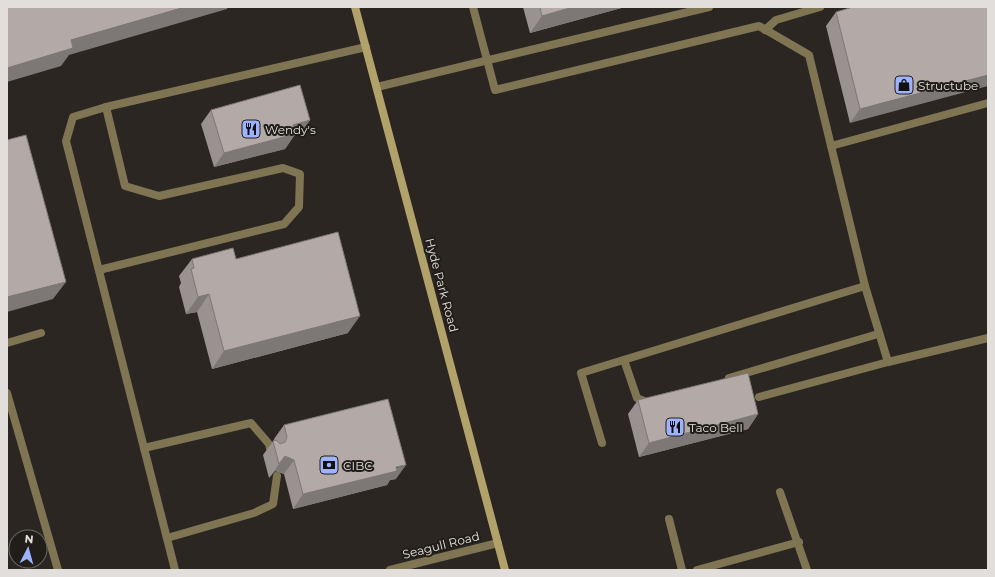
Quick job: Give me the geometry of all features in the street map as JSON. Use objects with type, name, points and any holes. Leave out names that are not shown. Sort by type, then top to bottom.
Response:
[{"type":"main road","name":"Hyde Park Road","points":[[355,7],[505,570]]},
{"type":"street","points":[[473,7],[495,90],[759,26],[809,55],[865,286],[878,334],[888,362]]},
{"type":"street","points":[[377,87],[710,7]]},
{"type":"street","points":[[765,30],[776,20],[820,7]]},
{"type":"street","points":[[175,570],[66,140],[73,117],[106,107],[366,47]]},
{"type":"street","points":[[831,146],[988,103]]},
{"type":"street","points":[[99,270],[284,224],[299,207],[300,174],[283,168],[159,196],[125,186],[106,107]]},
{"type":"street","points":[[602,443],[582,373],[865,286]]},
{"type":"street","points":[[7,343],[41,333]]},
{"type":"street","points":[[718,382],[878,334]]},
{"type":"street","points":[[759,398],[888,362],[988,338]]},
{"type":"street","points":[[624,360],[637,398],[646,402],[657,400]]},
{"type":"street","points":[[7,393],[58,570]]},
{"type":"street","points":[[144,448],[251,423],[269,444],[271,453]]},
{"type":"street","points":[[167,538],[254,513],[273,504],[277,476]]},
{"type":"street","points":[[780,492],[799,542],[807,570]]},
{"type":"street","points":[[669,519],[682,570]]},
{"type":"street","points":[[696,570],[799,542]]},
{"type":"street","name":"Seagull Road","points":[[390,570],[498,543]]},
{"type":"building","points":[[7,7],[185,7],[71,40],[73,48],[7,68]]},
{"type":"building","points":[[540,7],[573,7],[542,16]]},
{"type":"building","points":[[853,7],[988,7],[988,75],[860,109],[836,12]]},
{"type":"building","name":"Wendy's","points":[[300,85],[310,120],[293,125],[295,134],[224,153],[211,110]]},
{"type":"building","points":[[26,135],[66,282],[7,297],[7,140]]},
{"type":"building","points":[[338,232],[360,316],[224,351],[209,294],[198,297],[191,269],[194,268],[192,259],[233,248],[236,259]]},
{"type":"building","points":[[748,373],[758,414],[649,443],[638,400]]},
{"type":"building","name":"CIBC","points":[[388,399],[406,465],[396,467],[397,471],[303,494],[294,460],[285,456],[279,464],[273,441],[276,440],[280,444],[285,442],[287,437],[284,425]]},
{"type":"place","name":"Structube","points":[[904,85]]},
{"type":"place","name":"Wendy's","points":[[251,129]]},
{"type":"place","name":"Taco Bell","points":[[675,427]]},
{"type":"place","name":"CIBC","points":[[329,465]]}]
